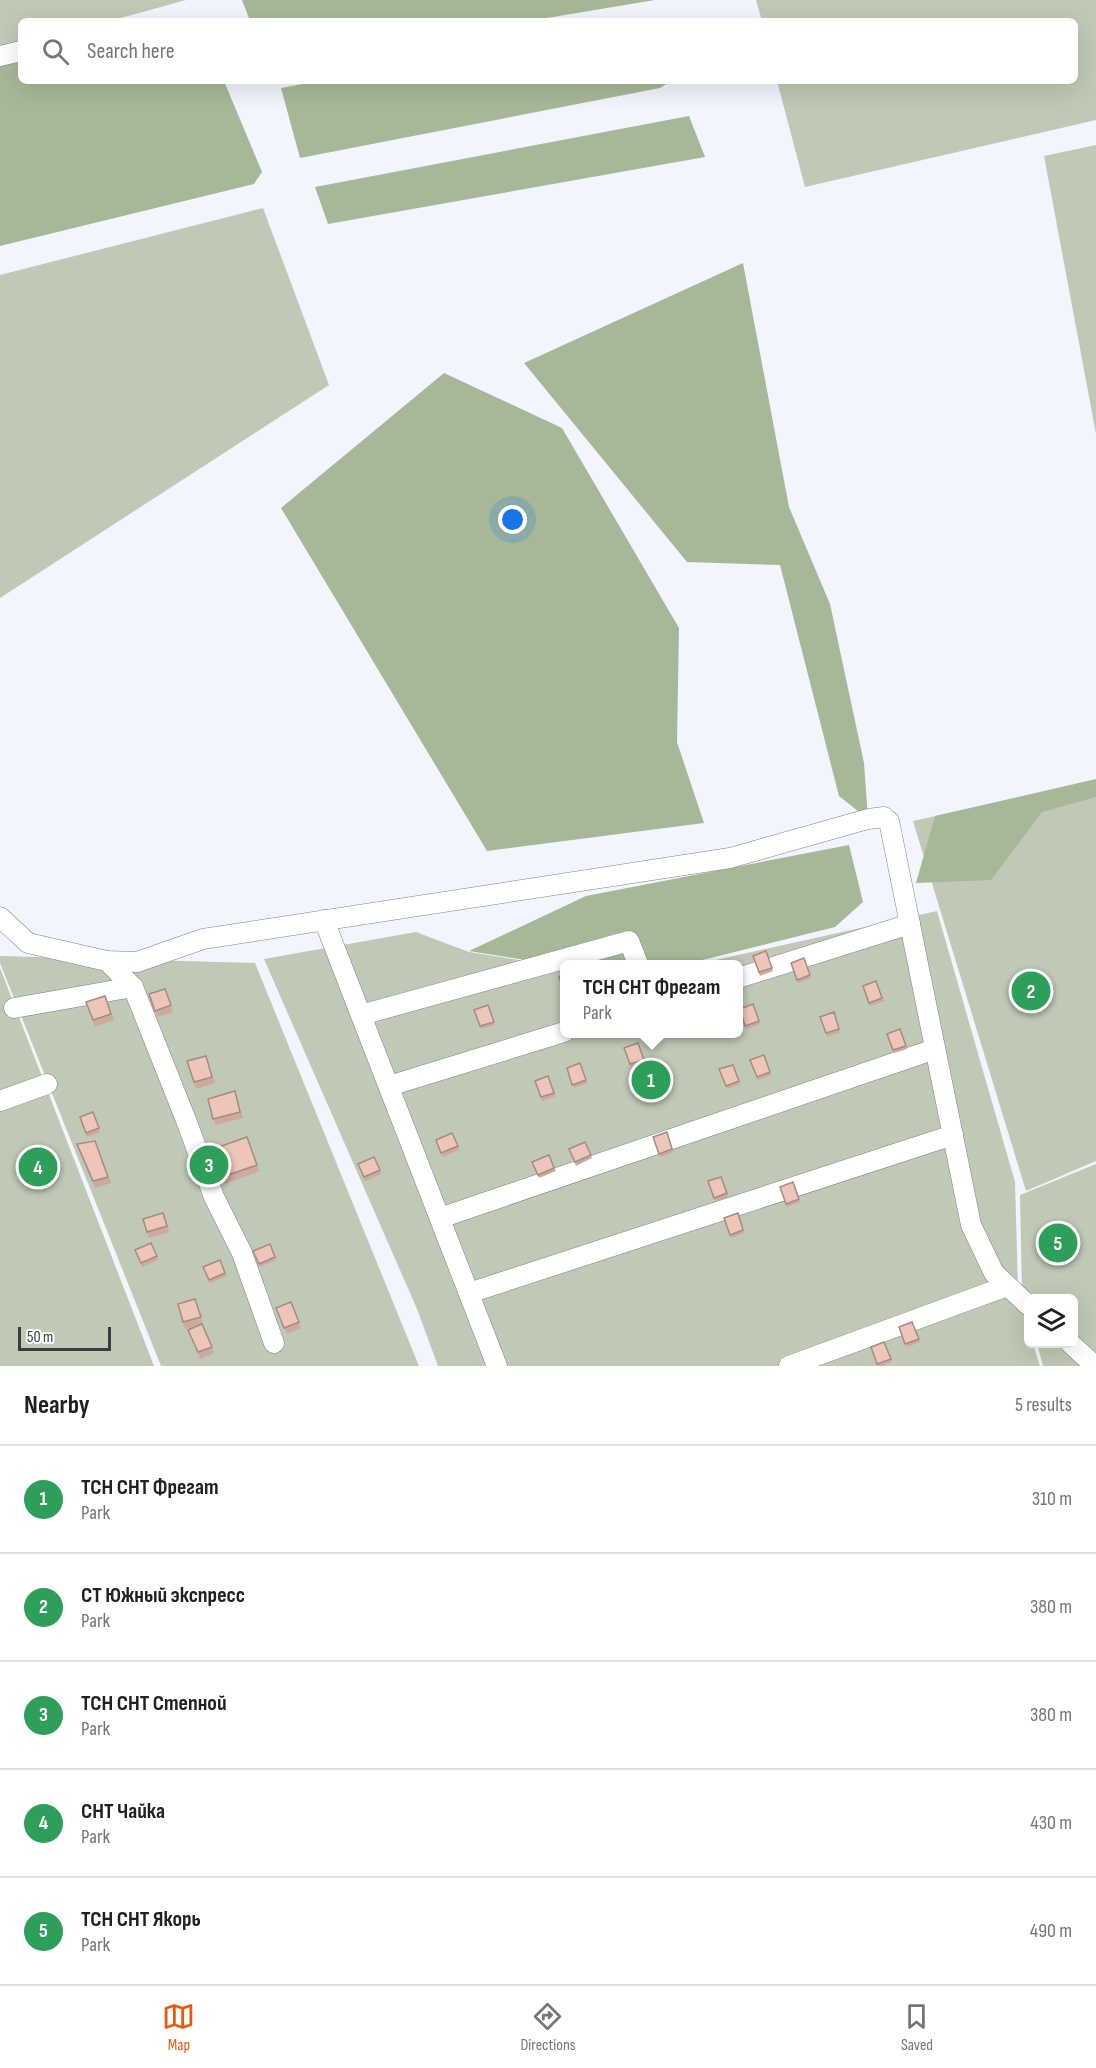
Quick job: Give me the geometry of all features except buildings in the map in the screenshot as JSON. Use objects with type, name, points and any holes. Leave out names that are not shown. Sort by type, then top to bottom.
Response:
[{"type":"street","points":[[0,56],[18,52]]},
{"type":"street","points":[[0,917],[28,943],[106,961],[137,962],[203,939],[730,858],[868,819],[886,819],[910,924],[971,1225],[994,1273],[1024,1301]]},
{"type":"street","points":[[324,920],[497,1366]]},
{"type":"street","points":[[743,976],[910,924]]},
{"type":"street","points":[[560,960],[629,941],[636,960]]},
{"type":"street","points":[[361,1015],[560,960]]},
{"type":"street","points":[[106,961],[133,987],[214,1197],[242,1253],[274,1343]]},
{"type":"street","points":[[14,1008],[133,987]]},
{"type":"street","points":[[389,1086],[560,1033]]},
{"type":"street","points":[[440,1218],[935,1049]]},
{"type":"street","points":[[0,1101],[47,1084]]},
{"type":"street","points":[[469,1293],[953,1135]]},
{"type":"street","points":[[789,1366],[1007,1286]]},
{"type":"street","points":[[1075,1348],[1095,1366]]},
{"type":"green space","points":[[0,0],[186,0],[121,18],[18,18],[18,46],[0,51]]},
{"type":"green space","points":[[242,0],[655,0],[547,18],[249,18]]},
{"type":"green space","points":[[756,0],[1096,0],[1096,120],[805,187],[778,84],[1078,84],[1078,18],[761,18]]},
{"type":"green space","points":[[18,58],[18,84],[225,84],[262,172],[254,184],[0,246],[0,63]]},
{"type":"green space","points":[[303,84],[666,84],[660,88],[300,158],[281,88]]},
{"type":"green space","points":[[689,116],[705,157],[328,224],[315,187]]},
{"type":"green space","points":[[1096,145],[1096,434],[1044,156]]},
{"type":"green space","points":[[263,208],[329,385],[0,598],[0,275]]},
{"type":"green space","points":[[743,263],[789,507],[830,604],[864,763],[868,819],[839,796],[780,565],[687,562],[524,363]]},
{"type":"green space","points":[[444,373],[562,428],[679,628],[677,742],[704,823],[487,851],[281,508]]},
{"type":"green space","points":[[1096,779],[1096,797],[1042,812],[991,880],[916,883],[935,816]]},
{"type":"green space","points":[[1096,781],[1096,1161],[1026,1191],[913,821]]},
{"type":"green space","points":[[849,845],[863,902],[835,927],[702,960],[560,960],[560,965],[469,951],[586,896]]},
{"type":"green space","points":[[937,911],[1015,1182],[1018,1289],[1024,1312],[1024,1348],[1034,1348],[1040,1366],[438,1366],[417,1309],[264,959],[416,932],[469,952],[560,966],[560,1038],[743,1038],[743,960],[716,960]]},
{"type":"green space","points":[[0,956],[255,963],[419,1366],[161,1366],[0,963]]},
{"type":"green space","points":[[0,968],[154,1366],[0,1366]]},
{"type":"green space","points":[[1096,1164],[1096,1366],[1043,1366],[1038,1348],[1078,1348],[1078,1294],[1024,1294],[1024,1299],[1020,1195]]},
{"type":"place","name":"СТ Южный экспресс","points":[[1031,991]]},
{"type":"place","name":"ТСН СНТ Фрегат","points":[[651,1080]]},
{"type":"place","name":"ТСН СНТ Степной","points":[[209,1165]]},
{"type":"place","name":"СНТ Чайка","points":[[38,1167]]},
{"type":"place","name":"ТСН СНТ Якорь","points":[[1058,1243]]}]
